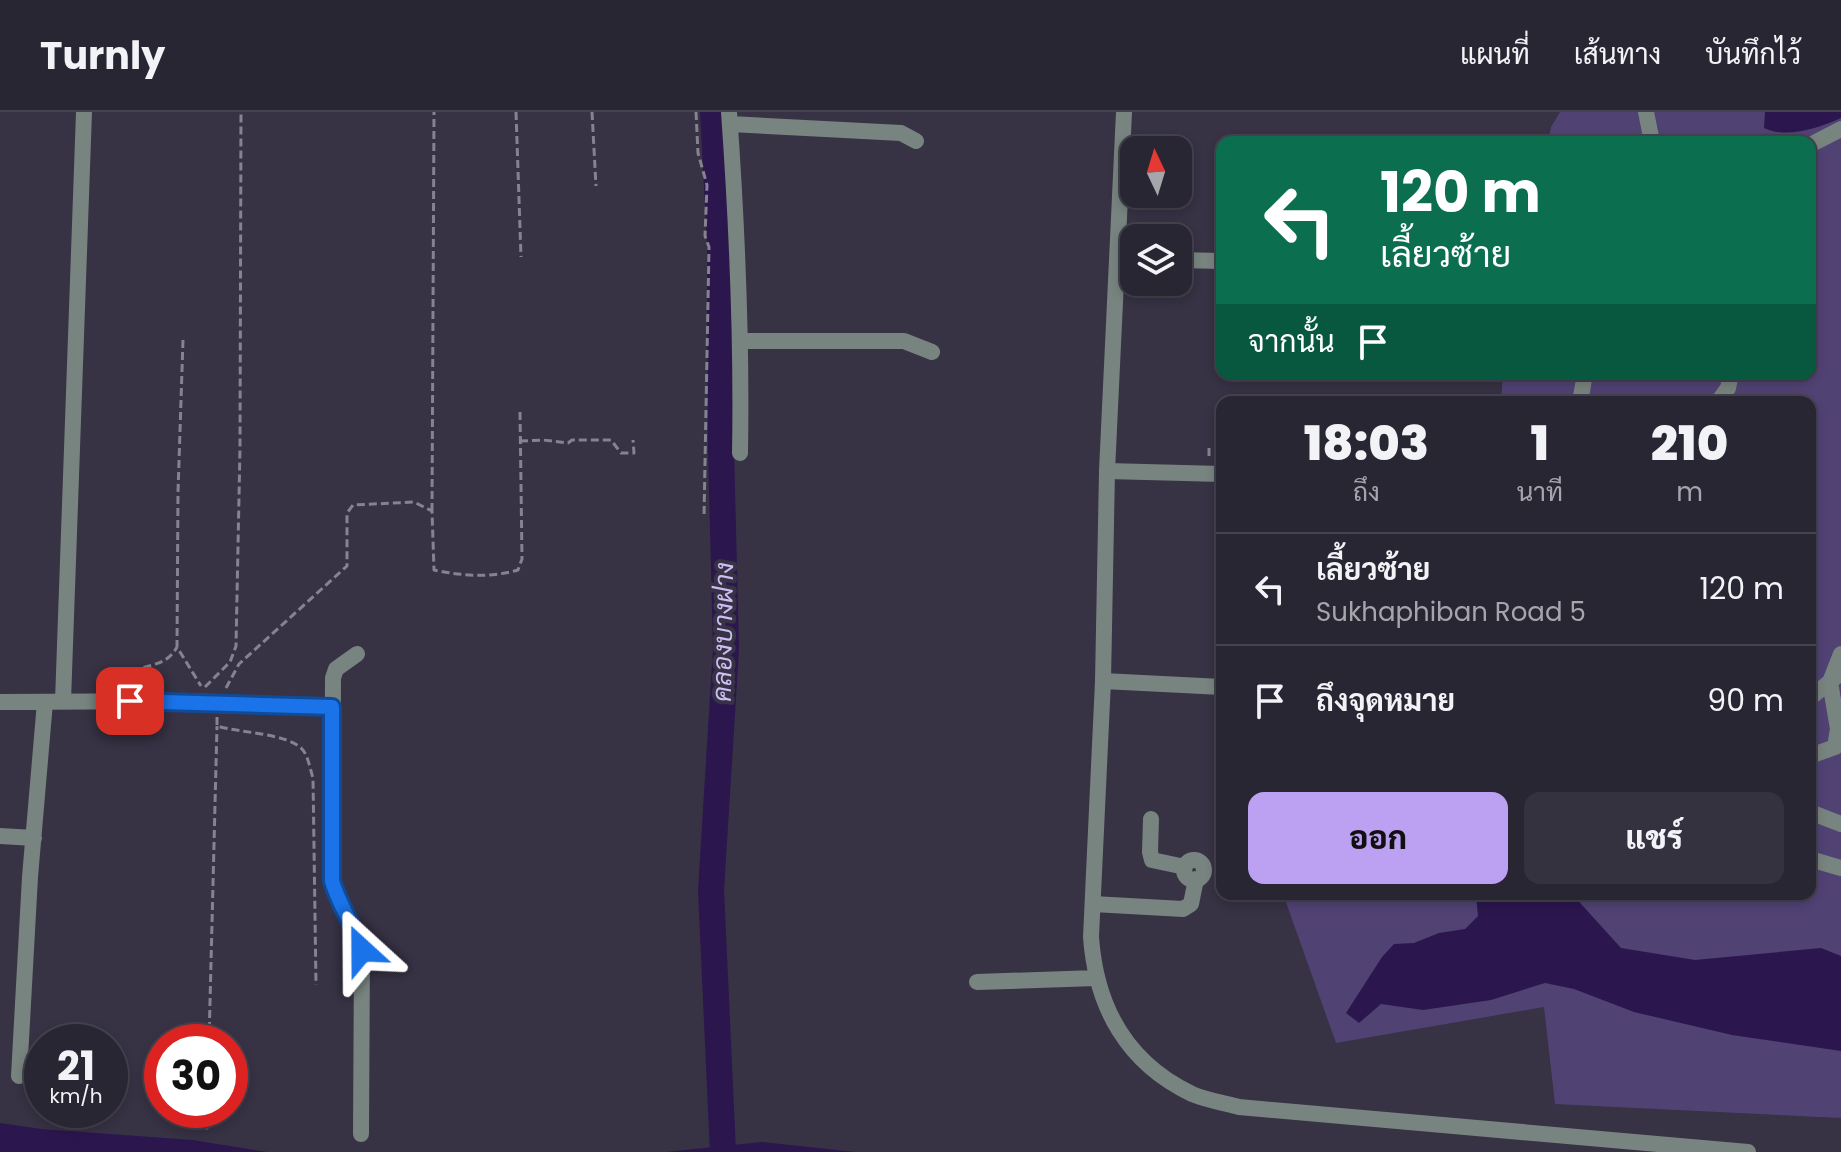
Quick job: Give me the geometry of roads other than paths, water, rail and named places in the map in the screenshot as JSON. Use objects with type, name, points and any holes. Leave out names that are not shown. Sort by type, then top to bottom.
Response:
[{"type":"street","points":[[63,701],[84,112]]},
{"type":"street","points":[[1124,112],[1126,224]]},
{"type":"street","points":[[1646,112],[1651,136]]},
{"type":"street","points":[[740,453],[736,209],[729,118],[901,133],[916,141]]},
{"type":"street","points":[[1816,142],[1841,129]]},
{"type":"street","points":[[1192,260],[1216,261]]},
{"type":"street","points":[[1123,296],[1107,471],[1103,681],[1091,937],[1096,978],[1103,1001],[1125,1041],[1152,1068],[1193,1094],[1239,1107],[1748,1152]]},
{"type":"street","points":[[740,341],[904,341],[932,352]]},
{"type":"street","points":[[1107,471],[1216,474]]},
{"type":"street","points":[[357,654],[336,669],[332,707],[332,881],[338,902],[355,929],[362,950],[361,1134]]},
{"type":"street","points":[[1816,754],[1835,747],[1838,729],[1836,677],[1841,654]]},
{"type":"street","points":[[1816,693],[1836,677]]},
{"type":"street","points":[[1103,681],[1216,687]]},
{"type":"street","points":[[0,702],[217,702],[332,707]]},
{"type":"street","points":[[19,1076],[45,702]]},
{"type":"street","points":[[1816,814],[1841,824]]},
{"type":"street","points":[[1093,904],[1183,909],[1191,904],[1191,873],[1152,860],[1151,819]]},
{"type":"street","points":[[0,836],[34,838]]},
{"type":"street","points":[[1816,861],[1841,868]]},
{"type":"street","points":[[977,982],[1096,978]]},
{"type":"waterway","name":"คลองบางฝาง","points":[[713,112],[720,243],[726,649],[711,890],[723,1152]]}]
